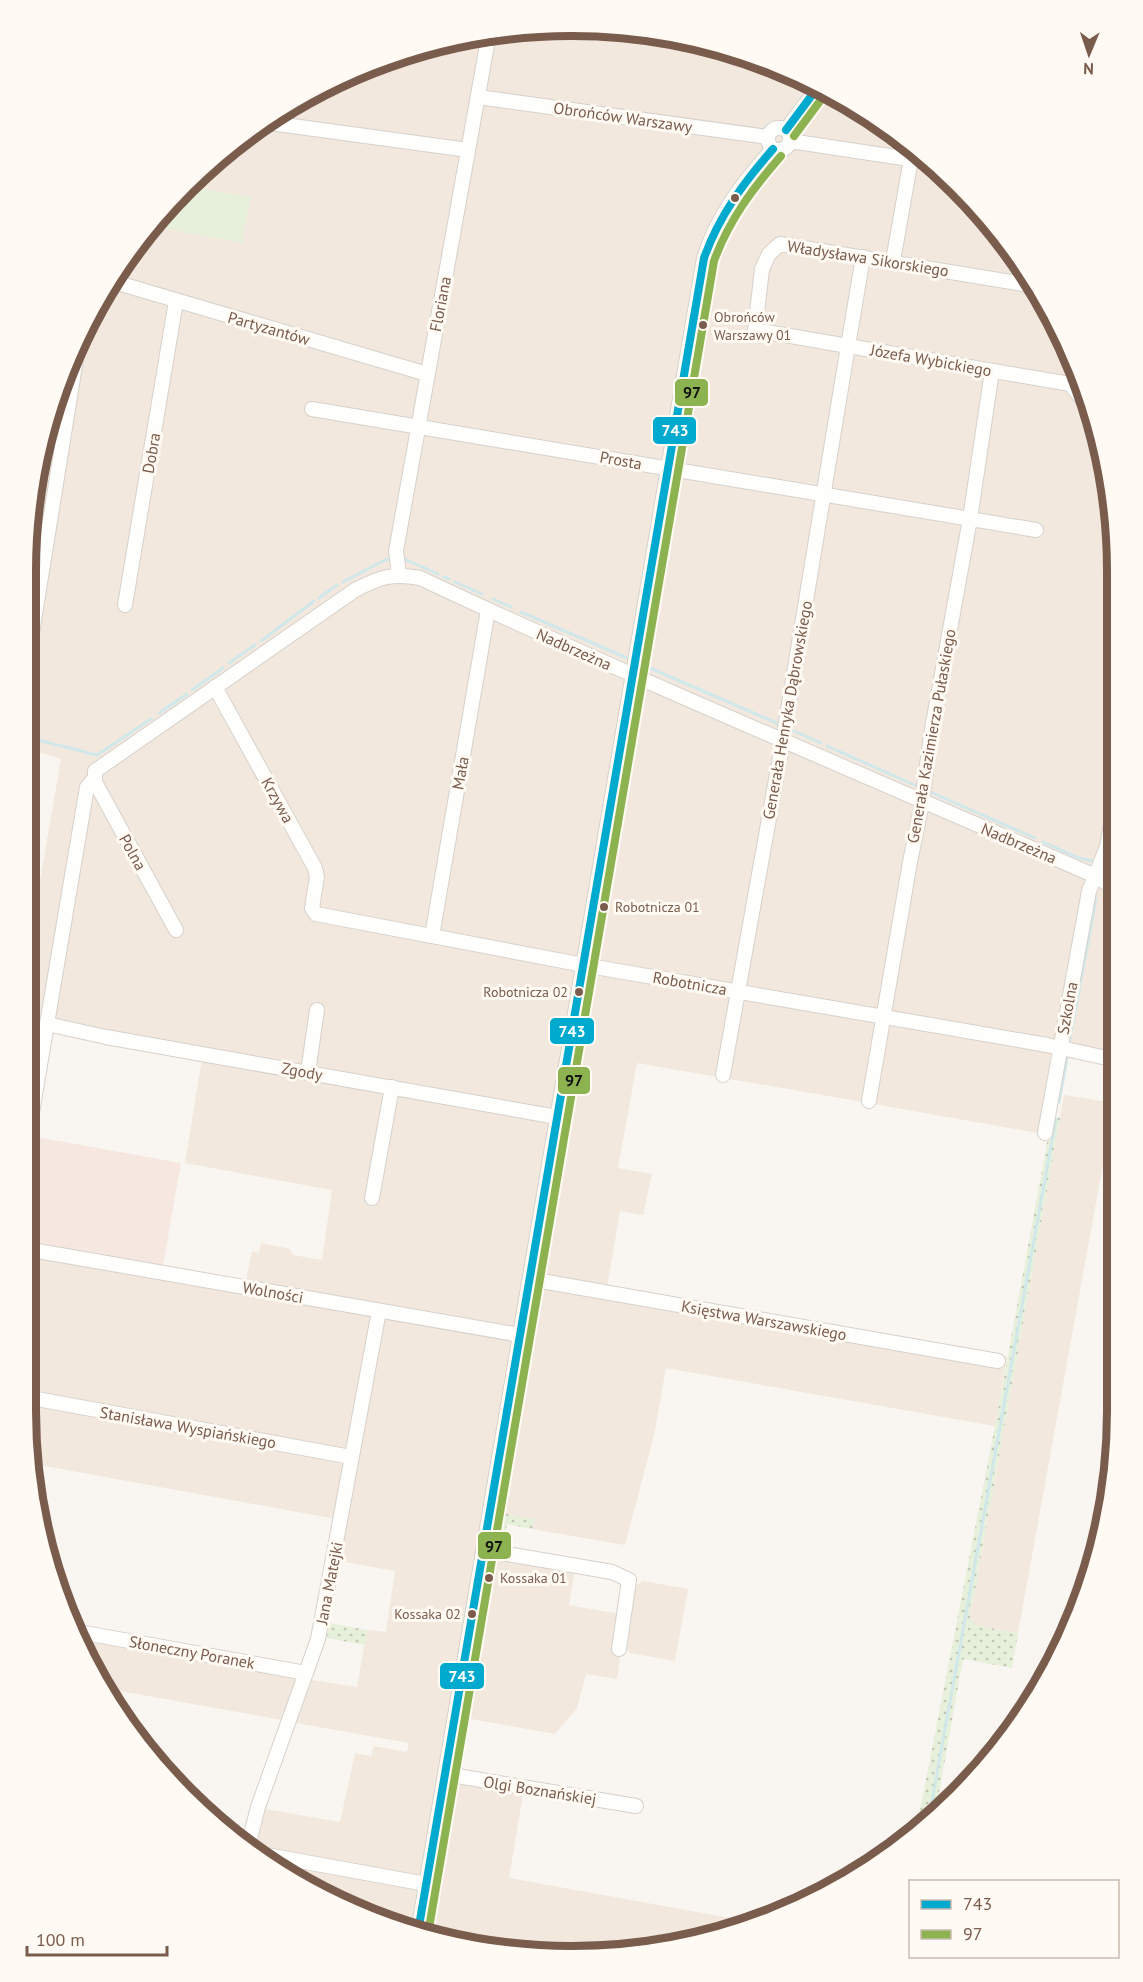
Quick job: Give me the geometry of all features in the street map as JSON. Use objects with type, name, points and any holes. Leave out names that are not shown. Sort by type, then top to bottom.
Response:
[{"type":"street","name":"Floriana","points":[[397,563],[427,374],[487,43]]},
{"type":"street","points":[[770,143],[783,149],[788,136],[814,94]]},
{"type":"street","name":"Obrońców Warszawy","points":[[478,98],[770,143]]},
{"type":"street","points":[[277,124],[468,150]]},
{"type":"street","points":[[419,1924],[632,675],[709,241],[726,210],[770,143],[770,132],[776,128],[788,136],[911,159],[893,261]]},
{"type":"street","name":"Władysława Sikorskiego","points":[[848,346],[754,330],[762,269],[769,254],[780,244],[1023,284]]},
{"type":"street","name":"Józefa Wybickiego","points":[[863,256],[848,346],[1070,384],[1074,387]]},
{"type":"street","name":"Partyzantów","points":[[120,284],[427,374]]},
{"type":"street","name":"Dobra","points":[[124,605],[176,301]]},
{"type":"street","name":"Generała Henryka Dąbrowskiego","points":[[723,1075],[736,991],[783,741],[848,346]]},
{"type":"street","name":"Generała Kazimierza Pułaskiego","points":[[869,1101],[970,519],[992,371]]},
{"type":"street","points":[[36,608],[73,376]]},
{"type":"street","name":"Prosta","points":[[312,409],[1036,530]]},
{"type":"street","points":[[36,1089],[87,787],[94,776],[104,764],[397,563]]},
{"type":"street","name":"Nadbrzeżna","points":[[397,563],[420,578],[632,675],[1095,876],[1107,883]]},
{"type":"street","name":"Mała","points":[[432,936],[488,616],[487,609]]},
{"type":"street","name":"Krzywa","points":[[215,687],[315,868],[317,877],[312,908],[320,916]]},
{"type":"street","name":"Polna","points":[[94,776],[176,930]]},
{"type":"street","name":"Szkolna","points":[[1045,1133],[1059,1049],[1095,876],[1107,847]]},
{"type":"street","name":"Robotnicza","points":[[320,916],[1107,1057]]},
{"type":"street","points":[[308,1072],[317,1010]]},
{"type":"street","name":"Zgody","points":[[47,1024],[106,1037],[558,1117]]},
{"type":"street","points":[[372,1198],[392,1087]]},
{"type":"street","name":"Wolności","points":[[36,1251],[520,1335]]},
{"type":"street","name":"Księstwa Warszawskiego","points":[[530,1279],[998,1361]]},
{"type":"street","name":"Jana Matejki","points":[[250,1838],[258,1807],[315,1649],[379,1311]]},
{"type":"street","name":"Stanisława Wyspiańskiego","points":[[36,1399],[351,1457]]},
{"type":"street","points":[[484,1550],[612,1572],[629,1580],[619,1649]]},
{"type":"street","name":"Słoneczny Poranek","points":[[85,1633],[306,1673]]},
{"type":"street","name":"Olgi Boznańskiej","points":[[445,1774],[636,1806]]},
{"type":"street","points":[[275,1856],[426,1884]]},
{"type":"shaded area","points":[[536,37],[607,37],[641,41],[676,46],[744,64],[808,91],[839,108],[869,126],[925,169],[974,218],[1017,274],[1035,304],[1052,335],[1079,399],[1097,467],[1106,536],[1107,1062],[1051,1053],[1038,1133],[874,1104],[888,1024],[875,1021],[863,1102],[637,1063],[618,1168],[652,1174],[643,1215],[620,1211],[607,1288],[1007,1357],[995,1426],[666,1368],[654,1435],[625,1545],[532,1529],[535,1520],[502,1514],[494,1560],[501,1556],[575,1569],[569,1605],[619,1614],[613,1650],[620,1658],[617,1679],[586,1674],[577,1708],[555,1734],[466,1718],[455,1781],[523,1794],[509,1878],[739,1920],[676,1936],[607,1945],[536,1945],[502,1941],[467,1936],[399,1918],[335,1891],[290,1866],[414,1888],[416,1875],[263,1847],[258,1839],[265,1809],[340,1822],[355,1753],[371,1756],[374,1746],[407,1752],[409,1743],[296,1723],[312,1680],[357,1687],[367,1630],[386,1632],[395,1571],[340,1561],[347,1521],[39,1465],[36,1410],[36,1257],[345,1311],[348,1298],[246,1280],[252,1251],[259,1253],[261,1243],[290,1249],[293,1255],[322,1260],[332,1190],[185,1163],[202,1059],[58,1033],[76,1022],[44,1016],[36,1063],[36,904],[61,759],[36,751],[37,536],[46,467],[54,433],[77,367],[91,335],[126,274],[169,218],[218,169],[246,147],[274,126],[335,91],[399,64],[433,54],[467,46]]},
{"type":"shaded area","points":[[1064,1095],[1107,1102],[1107,1142],[1018,1633],[974,1625],[970,1618]]},
{"type":"shaded area","points":[[36,1137],[181,1163],[163,1265],[36,1243]]},
{"type":"shaded area","points":[[643,1581],[688,1589],[675,1661],[630,1653],[625,1645],[635,1587]]},
{"type":"shaded area","points":[[81,1625],[294,1664],[291,1675],[296,1683],[282,1720],[115,1690]]},
{"type":"green space","points":[[198,188],[250,197],[242,243],[161,228]]},
{"type":"green space","points":[[1052,1116],[1060,1118],[970,1618],[975,1625],[1018,1633],[1012,1668],[963,1659],[937,1801],[919,1818],[995,1426]]},
{"type":"green space","points":[[502,1513],[535,1519],[532,1529],[507,1524],[505,1548],[496,1549]]},
{"type":"green space","points":[[329,1623],[367,1630],[365,1645],[327,1638]]},
{"type":"waterway","points":[[402,558],[438,574]]},
{"type":"waterway","points":[[343,582],[385,560],[393,559]]},
{"type":"waterway","points":[[444,577],[449,579]]},
{"type":"waterway","points":[[455,582],[482,594]]},
{"type":"waterway","points":[[319,598],[337,585]]},
{"type":"waterway","points":[[493,599],[511,607]]},
{"type":"waterway","points":[[261,641],[314,601]]},
{"type":"waterway","points":[[521,612],[627,658]]},
{"type":"waterway","points":[[229,663],[255,645]]},
{"type":"waterway","points":[[643,665],[779,724]]},
{"type":"waterway","points":[[192,690],[223,668]]},
{"type":"waterway","points":[[159,713],[187,694]]},
{"type":"waterway","points":[[36,740],[97,755],[151,719]]},
{"type":"waterway","points":[[789,729],[821,743]]},
{"type":"waterway","points":[[827,746],[919,787]]},
{"type":"waterway","points":[[928,791],[1035,838]]},
{"type":"waterway","points":[[1043,842],[1079,858],[1093,861]]},
{"type":"waterway","points":[[1070,1039],[1096,899]]},
{"type":"waterway","points":[[1059,1102],[1067,1059]]},
{"type":"waterway","points":[[931,1808],[1056,1119]]},
{"type":"transit line","name":"743","points":[[786,130],[813,94]]},
{"type":"transit line","name":"97","points":[[794,136],[822,99]]},
{"type":"transit line","name":"743","points":[[419,1924],[704,258],[733,200],[773,149]]},
{"type":"transit line","name":"97","points":[[429,1927],[714,261],[743,205],[781,156]]},
{"type":"place","name":"Obrońców Warszawy 01","points":[[703,325]]},
{"type":"place","name":"Robotnicza 01","points":[[604,907]]},
{"type":"place","name":"Robotnicza 02","points":[[579,992]]},
{"type":"place","name":"Kossaka 01","points":[[489,1578]]},
{"type":"place","name":"Kossaka 02","points":[[472,1614]]}]
